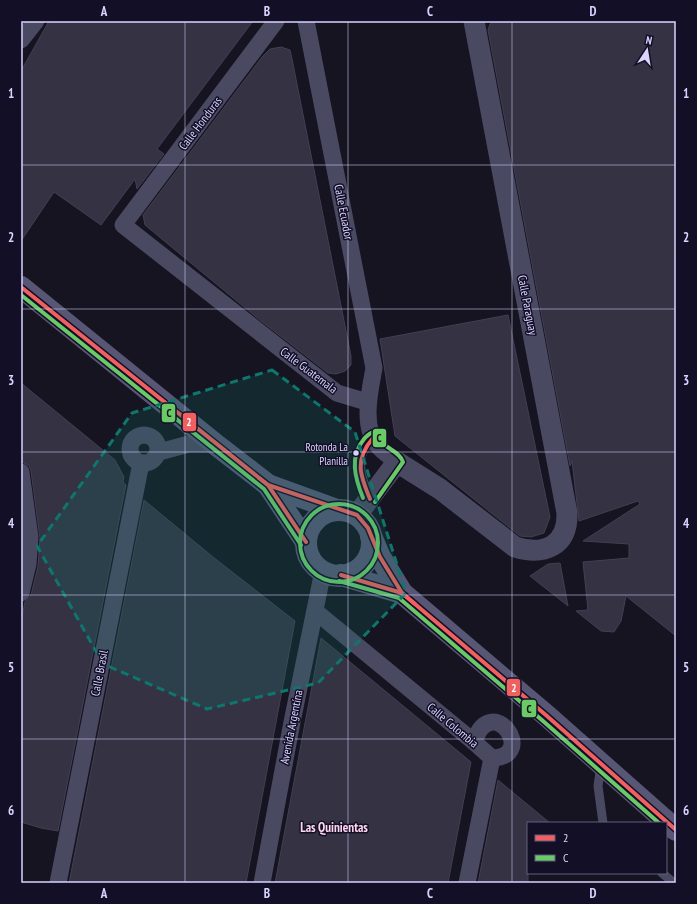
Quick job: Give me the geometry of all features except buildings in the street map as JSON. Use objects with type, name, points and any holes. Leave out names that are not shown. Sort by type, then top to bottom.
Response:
[{"type":"main road","points":[[21,287],[268,485],[306,542],[310,559],[332,573],[402,593]]},
{"type":"main road","points":[[268,485],[355,508],[368,528],[380,557],[402,593],[667,822]]},
{"type":"main road","points":[[306,542],[308,532],[312,524],[319,516],[355,508]]},
{"type":"main road","points":[[332,573],[359,569],[365,562],[372,545],[371,536]]},
{"type":"main road","points":[[546,716],[673,811]]},
{"type":"main road","points":[[667,822],[676,830]]},
{"type":"street","points":[[21,40],[36,21]]},
{"type":"street","name":"Calle Honduras","points":[[123,225],[276,21]]},
{"type":"street","name":"Calle Ecuador","points":[[306,21],[374,368],[367,402]]},
{"type":"street","name":"Calle Paraguay","points":[[397,462],[440,489],[515,547],[528,551],[540,550],[552,546],[561,538],[568,527],[568,513],[474,21]]},
{"type":"street","name":"Calle Guatemala","points":[[123,225],[337,393],[367,402]]},
{"type":"street","points":[[355,508],[397,462],[377,446],[373,438],[370,431],[367,402]]},
{"type":"street","points":[[159,452],[158,446],[154,439],[143,435],[136,438],[131,444],[130,454],[133,458],[146,464],[153,461],[159,452],[189,444],[215,444]]},
{"type":"street","name":"Calle Brasil","points":[[58,883],[141,463]]},
{"type":"street","points":[[21,472],[30,537],[28,564],[21,594]]},
{"type":"street","name":"Avenida Argentína","points":[[262,883],[315,611],[332,573]]},
{"type":"street","name":"Calle Colombia","points":[[315,611],[492,758]]},
{"type":"street","points":[[467,883],[492,758],[500,758],[506,754],[511,747],[512,737],[508,728],[502,724],[489,723],[480,729],[474,742]]},
{"type":"lane","points":[[355,508],[364,446],[373,438]]},
{"type":"lane","points":[[601,764],[598,786],[603,822]]},
{"type":"lane","points":[[663,874],[674,883]]},
{"type":"highlighted area","points":[[272,370],[355,432],[406,593],[318,683],[207,709],[103,664],[37,546],[132,413]]},
{"type":"transit line","name":"2","points":[[21,287],[268,485],[357,515],[368,528],[380,557],[402,593],[547,716],[667,822]]},
{"type":"transit line","name":"C","points":[[21,295],[264,489],[301,545]]},
{"type":"transit line","name":"C","points":[[363,498],[356,475],[356,453],[364,439],[374,432],[384,444],[399,456],[403,462],[375,502]]},
{"type":"transit line","name":"2","points":[[370,499],[362,475],[361,461],[363,453],[373,438]]},
{"type":"transit line","name":"2","points":[[259,478],[268,485],[306,542]]},
{"type":"transit line","name":"C","points":[[339,504],[354,507],[366,516],[375,528],[378,543],[375,558],[366,570],[354,579],[339,582],[324,579],[312,570],[303,558],[300,543],[303,528],[312,516],[324,507],[339,504]]},
{"type":"transit line","name":"2","points":[[341,575],[402,593],[415,604]]},
{"type":"transit line","name":"C","points":[[339,581],[399,598],[543,721],[658,822]]},
{"type":"transit line","name":"2","points":[[667,822],[676,830]]},
{"type":"place","name":"Rotonda La Planilla","points":[[356,453]]},
{"type":"district","name":"Las Quinientas","points":[[334,827]]}]
